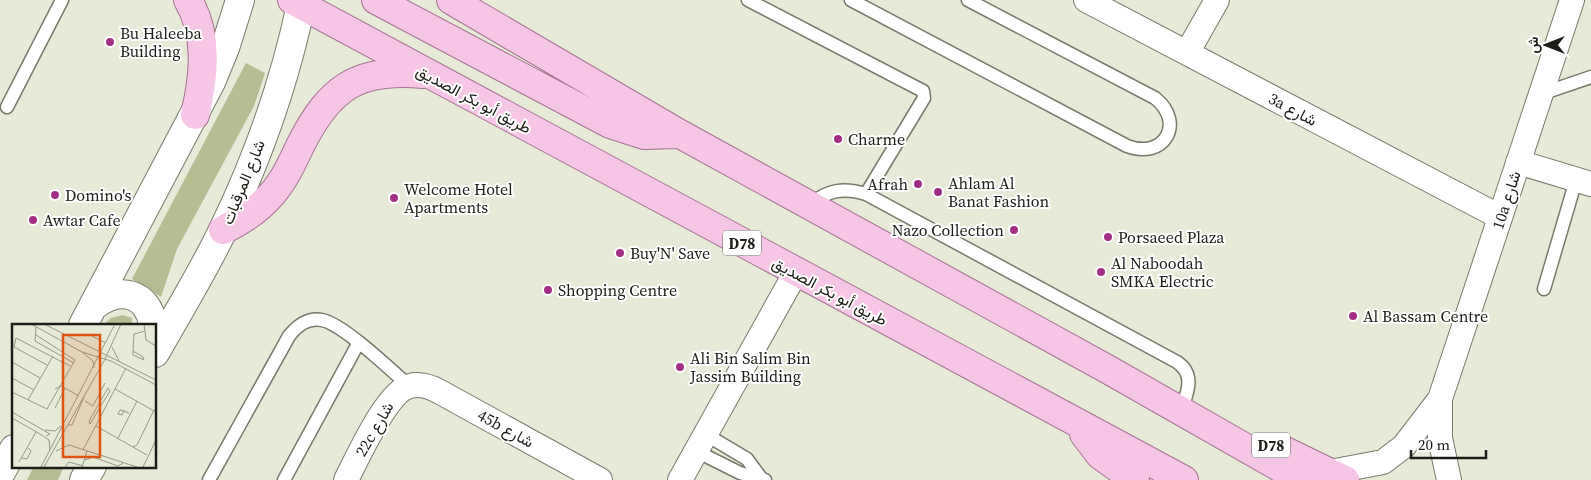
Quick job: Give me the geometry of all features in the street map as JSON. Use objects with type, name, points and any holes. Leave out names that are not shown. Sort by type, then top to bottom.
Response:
[{"type":"main road","points":[[188,0],[202,43],[203,80],[195,115]]},
{"type":"main road","points":[[376,0],[610,124],[644,135],[680,134]]},
{"type":"main road","name":"D78","points":[[451,0],[680,134],[1302,480]]},
{"type":"main road","name":"طريق أبو بكر الصديق","points":[[298,1],[428,75],[1184,480]]},
{"type":"main road","points":[[223,230],[241,221],[273,194],[285,176],[314,120],[326,103],[342,89],[368,76],[386,73],[428,75]]},
{"type":"main road","name":"D78","points":[[1187,415],[1241,432],[1338,476]]},
{"type":"main road","points":[[1078,424],[1100,455],[1134,480]]},
{"type":"street","points":[[89,315],[195,115],[225,48],[240,0]]},
{"type":"street","name":"3a شارع","points":[[1086,0],[1500,217]]},
{"type":"street","points":[[1187,53],[1217,0]]},
{"type":"street","name":"10a شارع","points":[[1449,480],[1440,438],[1440,399],[1572,0]]},
{"type":"street","name":"شارع المرقبات","points":[[156,351],[223,230],[262,138],[277,91],[298,1]]},
{"type":"street","points":[[1518,162],[1584,182]]},
{"type":"street","points":[[680,480],[796,272]]},
{"type":"street","points":[[89,315],[106,296],[119,293],[133,296],[144,304],[152,315],[153,324]]},
{"type":"street","name":"22c شارع","points":[[346,480],[393,396],[409,386]]},
{"type":"street","name":"45b شارع","points":[[409,386],[430,387],[600,480]]},
{"type":"street","name":"10a شارع","points":[[1338,476],[1384,462],[1404,446],[1440,399]]},
{"type":"street","points":[[0,474],[12,453]]},
{"type":"street","points":[[73,480],[79,468]]},
{"type":"street","points":[[84,480],[91,468]]},
{"type":"lane","points":[[7,107],[62,0]]},
{"type":"lane","points":[[748,0],[923,91],[924,98],[866,194]]},
{"type":"lane","points":[[851,0],[1127,146],[1139,150],[1152,149],[1163,142],[1169,131],[1170,118],[1165,106],[1154,98],[968,0]]},
{"type":"lane","points":[[1541,94],[1591,76]]},
{"type":"lane","points":[[1544,289],[1584,182]]},
{"type":"lane","points":[[809,205],[821,195],[836,190],[851,190],[866,194],[1183,367],[1190,381],[1187,415]]},
{"type":"lane","points":[[210,480],[289,336],[297,326],[310,320],[323,320],[359,342],[409,386]]},
{"type":"lane","points":[[284,480],[359,342]]},
{"type":"lane","points":[[701,443],[741,454],[753,465],[763,479]]},
{"type":"lane","points":[[701,443],[740,473],[763,479]]},
{"type":"green space","points":[[246,63],[265,73],[254,106],[177,249],[161,297],[132,279]]},
{"type":"green space","points":[[123,315],[132,318],[132,324],[104,324],[111,318]]},
{"type":"green space","points":[[33,468],[63,468],[58,480],[27,480]]},
{"type":"place","name":"Bu Haleeba Building","points":[[110,42]]},
{"type":"place","name":"Charme","points":[[838,139]]},
{"type":"place","name":"Afrah","points":[[918,184]]},
{"type":"place","name":"Ahlam Al Banat Fashion","points":[[938,192]]},
{"type":"place","name":"Domino's","points":[[55,195]]},
{"type":"place","name":"Welcome Hotel Apartments","points":[[394,198]]},
{"type":"place","name":"Awtar Cafe","points":[[33,220]]},
{"type":"place","name":"Nazo Collection","points":[[1014,230]]},
{"type":"place","name":"Porsaeed Plaza","points":[[1108,237]]},
{"type":"place","name":"Buy'N' Save","points":[[620,253]]},
{"type":"place","name":"Al Naboodah SMKA Electric","points":[[1101,272]]},
{"type":"place","name":"Shopping Centre","points":[[548,290]]},
{"type":"place","name":"Al Bassam Centre","points":[[1353,316]]},
{"type":"place","name":"Ali Bin Salim Bin Jassim Building","points":[[680,367]]}]
